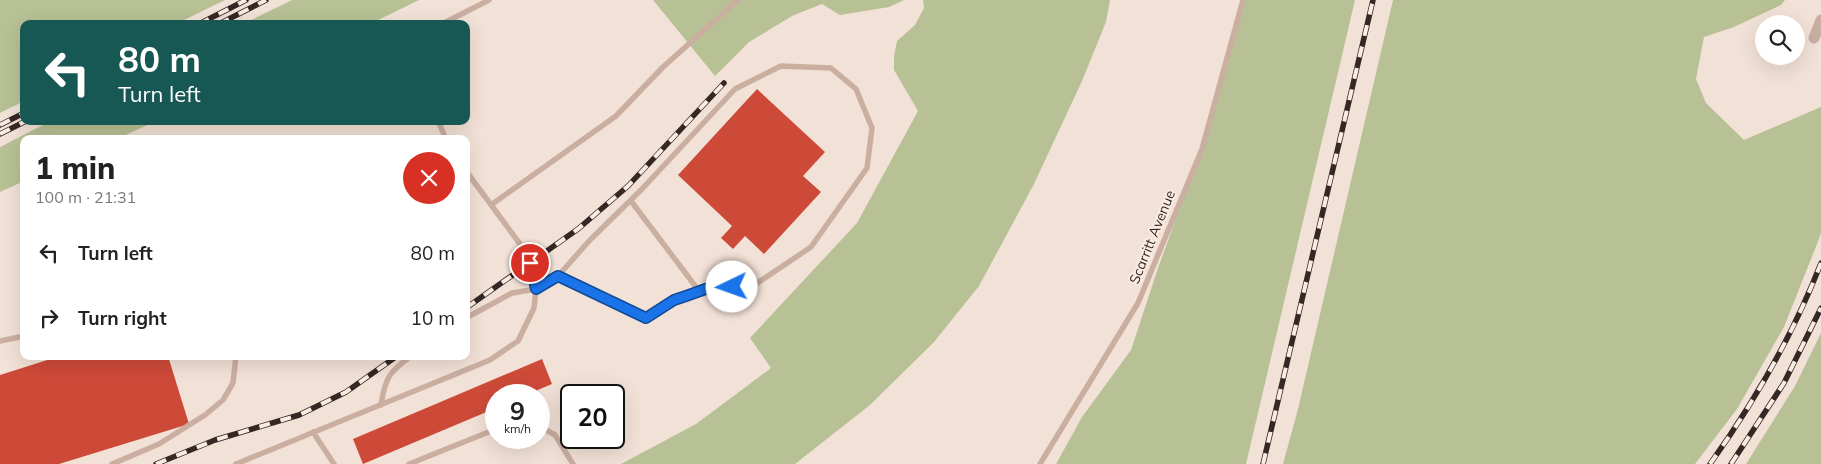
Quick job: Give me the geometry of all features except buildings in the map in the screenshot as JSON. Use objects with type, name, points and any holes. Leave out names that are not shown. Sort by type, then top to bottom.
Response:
[{"type":"street","points":[[1814,38],[1821,20]]},
{"type":"lane","points":[[450,20],[489,0]]},
{"type":"lane","points":[[491,205],[616,116],[663,67],[738,0]]},
{"type":"lane","name":"Scarritt Avenue","points":[[1040,464],[1138,303],[1202,149],[1243,0]]},
{"type":"lane","points":[[470,316],[512,293],[536,289],[558,276],[590,240],[735,89],[781,66],[831,68],[856,89],[872,128],[867,168],[811,248],[750,288],[714,286],[674,300],[646,318],[558,276]]},
{"type":"lane","points":[[236,464],[490,360],[518,341],[534,308],[536,289],[530,263],[520,244],[470,176]]},
{"type":"lane","points":[[630,200],[698,291]]},
{"type":"lane","points":[[0,341],[20,337]]},
{"type":"lane","points":[[112,464],[159,444],[205,415],[223,400],[233,383],[236,360]]},
{"type":"lane","points":[[381,405],[384,385],[394,368],[405,360]]},
{"type":"lane","points":[[313,432],[334,464]]},
{"type":"lane","points":[[550,432],[555,435],[573,464]]},
{"type":"lane","points":[[409,464],[485,433]]},
{"type":"green space","points":[[0,0],[225,0],[184,20],[20,20],[20,103],[0,113]]},
{"type":"green space","points":[[292,0],[419,0],[378,20],[251,20]]},
{"type":"green space","points":[[653,0],[904,0],[889,7],[840,15],[822,4],[792,16],[749,42],[715,76]]},
{"type":"green space","points":[[923,0],[1110,0],[1106,22],[1082,81],[1034,184],[979,286],[934,342],[870,405],[795,464],[621,464],[696,424],[771,368],[750,338],[857,223],[918,111],[894,70],[894,56],[897,41],[915,25],[924,8]]},
{"type":"green space","points":[[1244,0],[1355,0],[1246,464],[1056,464],[1082,417],[1131,350],[1158,268],[1208,131]]},
{"type":"green space","points":[[1393,0],[1785,0],[1781,5],[1760,15],[1755,15],[1755,17],[1734,27],[1704,37],[1696,79],[1706,103],[1744,140],[1821,107],[1821,232],[1784,327],[1737,409],[1695,464],[1283,464],[1298,409]]},
{"type":"green space","points":[[43,125],[147,125],[126,135],[24,135]]},
{"type":"green space","points":[[20,137],[20,183],[0,192],[0,147]]},
{"type":"green space","points":[[1821,333],[1821,464],[1746,464],[1795,386]]},
{"type":"railway","points":[[207,20],[246,0]]},
{"type":"railway","points":[[227,20],[266,0]]},
{"type":"railway","points":[[1263,464],[1373,0]]},
{"type":"railway","points":[[470,305],[578,229],[628,186],[724,83]]},
{"type":"railway","points":[[0,125],[20,115]]},
{"type":"railway","points":[[0,134],[20,124]]},
{"type":"railway","points":[[1710,464],[1758,392],[1772,367],[1798,316],[1821,263]]},
{"type":"railway","points":[[1731,464],[1784,383],[1821,308]]},
{"type":"railway","points":[[156,464],[215,440],[299,415],[346,392],[391,360]]},
{"type":"route","points":[[530,263],[536,289],[558,276],[646,318],[674,300],[714,286],[732,287]]}]
